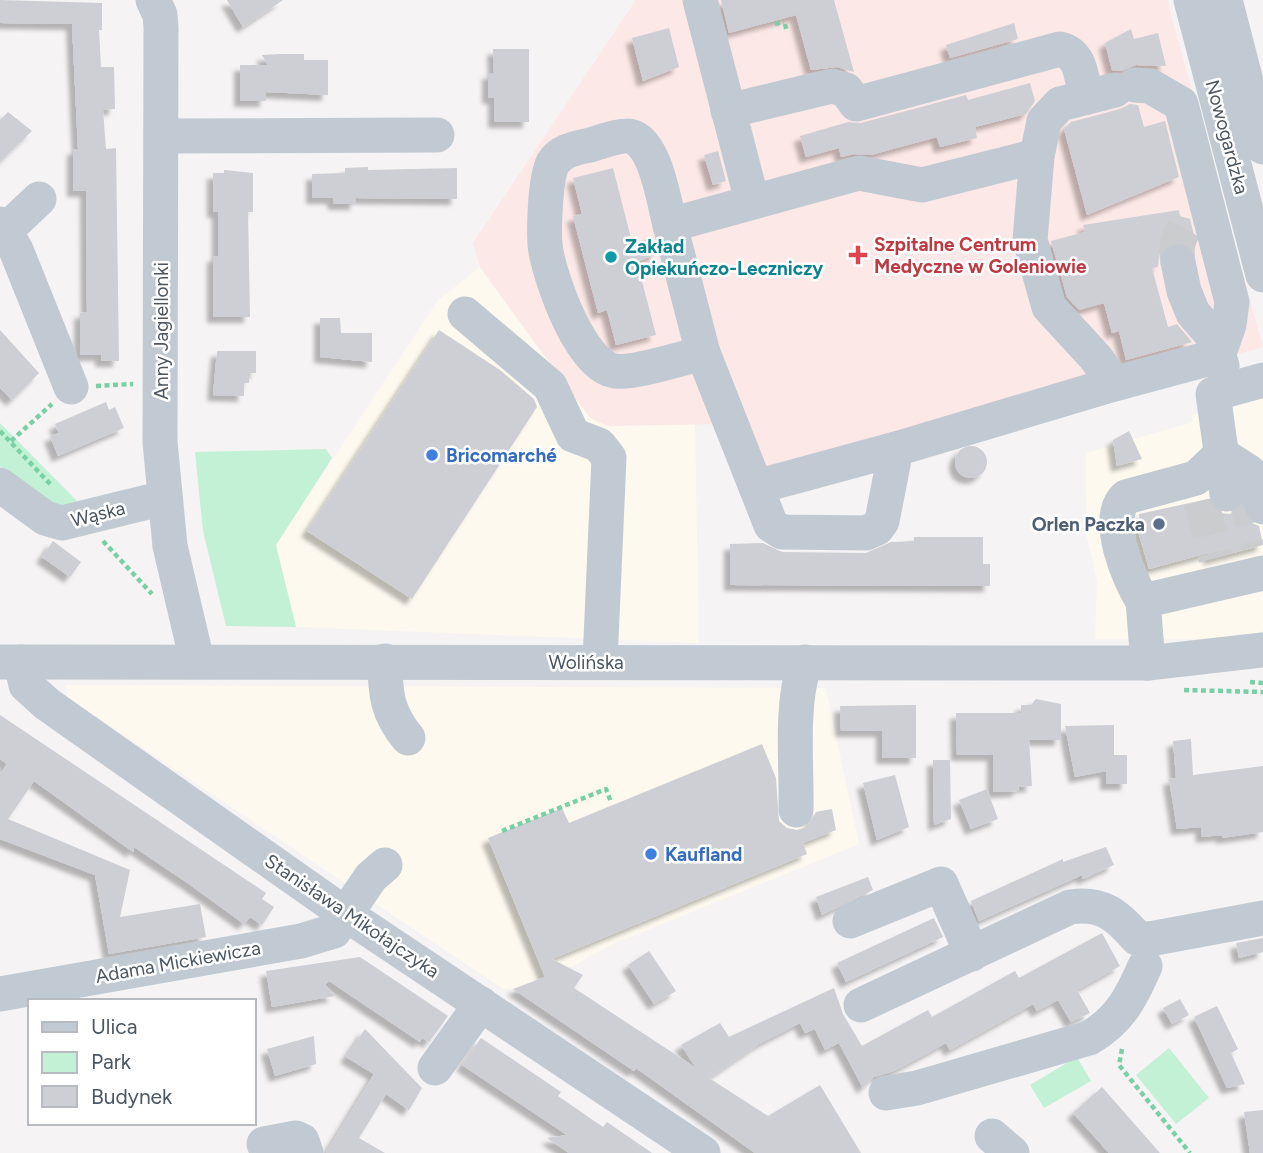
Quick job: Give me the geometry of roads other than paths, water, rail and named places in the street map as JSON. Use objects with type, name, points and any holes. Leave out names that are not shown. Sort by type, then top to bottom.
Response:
[{"type":"street","name":"Anny Jagiellonki","points":[[153,0],[160,15],[161,28],[160,442],[170,546],[197,661]]},
{"type":"street","points":[[700,0],[752,201]]},
{"type":"street","name":"Nowogardzka","points":[[1191,0],[1232,91],[1263,147]]},
{"type":"street","name":"Nowogardzka","points":[[1225,0],[1232,91],[1263,275]]},
{"type":"street","points":[[728,111],[832,86],[846,90],[856,104],[1060,49],[1071,52],[1112,91]]},
{"type":"street","points":[[1114,384],[1096,358],[1049,307],[1030,240],[1037,156],[1044,121],[1060,104],[1112,91],[1150,86],[1181,104],[1232,91]]},
{"type":"street","points":[[1181,104],[1198,210],[1232,302],[1229,325],[1218,356]]},
{"type":"street","points":[[162,136],[437,135]]},
{"type":"street","points":[[703,353],[618,372],[603,368],[594,359],[559,299],[545,250],[548,178],[554,162],[565,152],[628,135],[642,141],[651,152],[703,353],[771,525],[782,532],[866,533],[877,528],[882,521],[896,449]]},
{"type":"street","points":[[670,225],[859,173],[922,185],[1037,156]]},
{"type":"street","points":[[39,199],[2,227],[16,250],[71,387]]},
{"type":"street","points":[[1166,672],[1143,601],[1131,583],[1115,520],[1118,506],[1132,493],[1227,484],[1213,394],[1247,384],[1218,356],[1213,336],[1193,313],[1184,291],[1178,262]]},
{"type":"street","points":[[465,314],[537,372],[550,386],[573,435],[599,444],[609,457],[600,662]]},
{"type":"street","points":[[755,487],[1218,356]]},
{"type":"street","name":"Wąska","points":[[0,485],[45,518],[62,523],[164,498]]},
{"type":"street","points":[[1143,601],[1244,565]]},
{"type":"street","name":"Wolińska","points":[[1166,672],[1263,650]]},
{"type":"street","name":"Wolińska","points":[[10,662],[805,662],[1166,672],[1263,672]]},
{"type":"street","name":"Stanisława Mikołajczyka","points":[[10,662],[26,685],[47,704],[345,913],[703,1153]]},
{"type":"street","points":[[796,810],[798,716],[805,662]]},
{"type":"street","name":"Adama Mickiewicza","points":[[0,994],[301,941],[334,931],[370,877],[385,865]]},
{"type":"street","points":[[850,920],[941,884],[972,954]]},
{"type":"street","points":[[861,1006],[1070,907],[1086,905],[1101,907],[1120,919],[1141,952],[1157,997]]},
{"type":"street","points":[[886,1093],[931,1084],[1089,1038],[1107,1027],[1127,1006],[1141,952],[1161,938],[1263,918]]},
{"type":"street","points":[[435,1068],[481,1004]]},
{"type":"street","points":[[264,1144],[296,1138],[302,1141],[306,1153]]},
{"type":"tunnel","points":[[1178,262],[1179,239],[1190,219]]},
{"type":"tunnel","points":[[1244,489],[1258,546]]},
{"type":"tunnel","points":[[1201,501],[1216,558]]},
{"type":"place","name":"Szpitalne Centrum Medyczne w Goleniowie","points":[[858,255]]},
{"type":"place","name":"Zakład Opiekuńczo-Leczniczy","points":[[611,257]]},
{"type":"place","name":"Bricomarché","points":[[432,455]]},
{"type":"place","name":"Orlen Paczka","points":[[1159,524]]},
{"type":"place","name":"Kaufland","points":[[651,854]]}]
